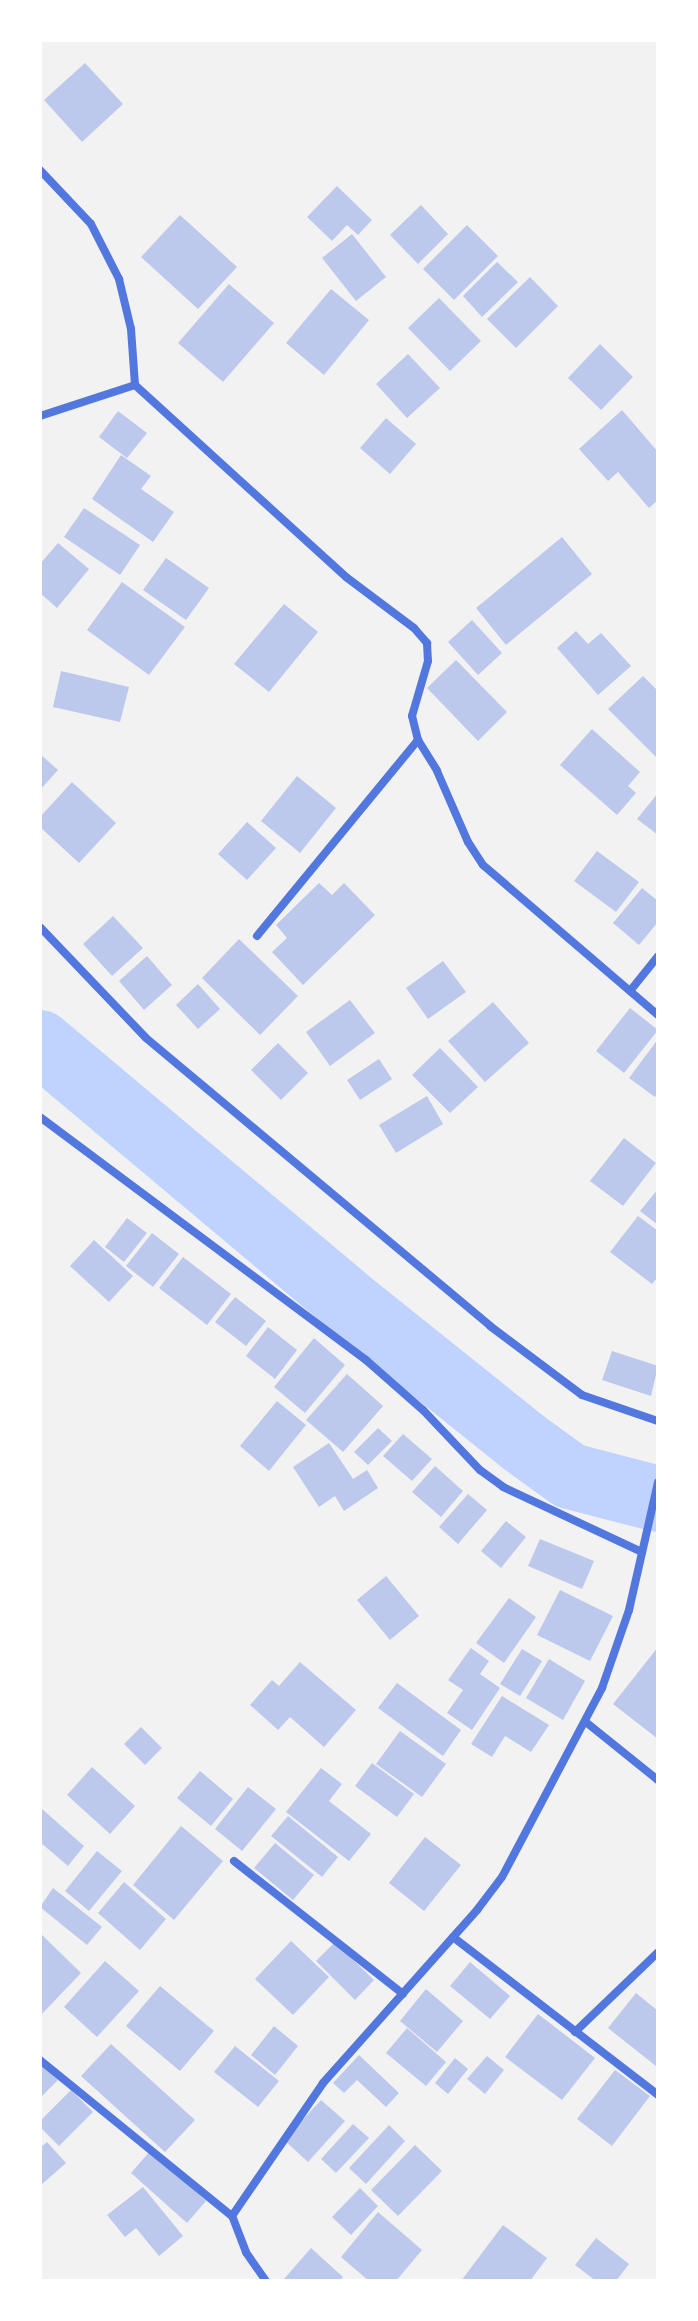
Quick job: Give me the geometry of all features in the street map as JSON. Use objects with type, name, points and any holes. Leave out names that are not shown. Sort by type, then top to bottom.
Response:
[{"type":"street","points":[[40,170],[91,224],[119,279],[131,329],[135,385],[346,577],[414,628],[427,643],[428,661],[412,716],[418,740],[437,771],[468,842],[483,865],[658,1015]]},
{"type":"street","points":[[40,416],[135,385]]},
{"type":"street","points":[[257,936],[418,740]]},
{"type":"street","points":[[40,927],[146,1038],[490,1326],[582,1395],[658,1421]]},
{"type":"street","points":[[630,991],[658,956]]},
{"type":"street","points":[[40,1117],[366,1360],[423,1410],[480,1470],[503,1487],[642,1552]]},
{"type":"street","points":[[232,2216],[323,2083],[502,1877],[587,1723],[618,1648],[658,1482]]},
{"type":"street","points":[[587,1723],[658,1780]]},
{"type":"street","points":[[234,1861],[403,1994]]},
{"type":"street","points":[[453,1937],[658,2095]]},
{"type":"street","points":[[575,2032],[658,1952]]},
{"type":"street","points":[[40,2060],[232,2216],[246,2252],[266,2281]]},
{"type":"building","points":[[85,63],[123,104],[82,142],[44,100]]},
{"type":"building","points":[[337,186],[372,220],[358,235],[347,225],[332,241],[307,217]]},
{"type":"building","points":[[421,205],[448,234],[418,264],[390,235]]},
{"type":"building","points":[[180,215],[237,267],[198,309],[141,257]]},
{"type":"building","points":[[467,225],[498,256],[454,300],[423,269]]},
{"type":"building","points":[[352,234],[386,277],[356,301],[322,258]]},
{"type":"building","points":[[497,262],[518,282],[482,317],[463,296]]},
{"type":"building","points":[[530,277],[558,306],[516,348],[487,319]]},
{"type":"building","points":[[229,284],[274,323],[223,382],[178,343]]},
{"type":"building","points":[[331,289],[369,320],[324,375],[286,343]]},
{"type":"building","points":[[439,298],[481,341],[450,371],[408,328]]},
{"type":"building","points":[[600,344],[633,377],[601,410],[568,378]]},
{"type":"building","points":[[408,354],[440,388],[407,418],[376,384]]},
{"type":"building","points":[[622,410],[658,452],[658,500],[649,508],[618,472],[608,481],[579,449]]},
{"type":"building","points":[[118,411],[147,433],[127,458],[99,437]]},
{"type":"building","points":[[386,418],[416,444],[390,474],[360,448]]},
{"type":"building","points":[[121,455],[151,476],[141,489],[174,512],[153,542],[92,499]]},
{"type":"building","points":[[84,508],[140,545],[120,575],[64,537]]},
{"type":"building","points":[[562,537],[592,574],[506,645],[476,608]]},
{"type":"building","points":[[58,543],[89,569],[57,608],[40,593],[40,564]]},
{"type":"building","points":[[166,558],[209,588],[186,620],[143,590]]},
{"type":"building","points":[[122,582],[185,627],[149,675],[87,630]]},
{"type":"building","points":[[284,604],[318,632],[269,692],[234,664]]},
{"type":"building","points":[[472,620],[502,653],[478,675],[448,642]]},
{"type":"building","points":[[576,631],[588,644],[601,633],[631,666],[598,695],[557,648]]},
{"type":"building","points":[[456,660],[507,712],[478,741],[427,688]]},
{"type":"building","points":[[61,671],[129,687],[120,722],[53,707]]},
{"type":"building","points":[[643,676],[658,691],[658,759],[608,709]]},
{"type":"building","points":[[592,729],[640,772],[628,786],[636,793],[617,815],[560,765]]},
{"type":"building","points":[[40,754],[58,770],[40,790]]},
{"type":"building","points":[[297,776],[336,808],[300,853],[261,821]]},
{"type":"building","points":[[72,782],[116,823],[79,863],[40,827],[40,817]]},
{"type":"building","points":[[658,793],[658,835],[637,819]]},
{"type":"building","points":[[247,822],[276,848],[247,880],[218,854]]},
{"type":"building","points":[[597,851],[639,882],[616,912],[574,881]]},
{"type":"building","points":[[319,883],[332,895],[344,883],[375,915],[303,985],[272,952],[287,938],[276,925]]},
{"type":"building","points":[[642,888],[658,901],[658,922],[639,945],[613,923]]},
{"type":"building","points":[[113,916],[143,948],[112,976],[83,944]]},
{"type":"building","points":[[239,939],[298,996],[260,1035],[202,978]]},
{"type":"building","points":[[147,956],[172,985],[144,1010],[119,981]]},
{"type":"building","points":[[443,961],[466,992],[428,1019],[406,988]]},
{"type":"building","points":[[198,984],[220,1009],[198,1029],[176,1005]]},
{"type":"building","points":[[350,1000],[375,1033],[330,1066],[306,1032]]},
{"type":"building","points":[[493,1002],[529,1043],[485,1082],[448,1041]]},
{"type":"building","points":[[630,1008],[658,1030],[624,1073],[596,1051]]},
{"type":"building","points":[[658,1039],[658,1093],[655,1097],[629,1078]]},
{"type":"building","points":[[278,1043],[308,1073],[281,1100],[251,1070]]},
{"type":"building","points":[[440,1048],[478,1087],[450,1113],[412,1075]]},
{"type":"building","points":[[379,1059],[392,1079],[360,1100],[347,1080]]},
{"type":"building","points":[[427,1096],[443,1124],[396,1153],[379,1125]]},
{"type":"building","points":[[624,1138],[656,1163],[623,1206],[590,1181]]},
{"type":"building","points":[[658,1189],[658,1225],[640,1211]]},
{"type":"building","points":[[638,1216],[658,1231],[658,1277],[652,1284],[610,1252]]},
{"type":"building","points":[[127,1218],[147,1233],[124,1262],[105,1247]]},
{"type":"building","points":[[152,1233],[179,1254],[153,1287],[126,1266]]},
{"type":"building","points":[[94,1240],[133,1276],[109,1302],[70,1266]]},
{"type":"building","points":[[183,1257],[231,1294],[207,1325],[159,1288]]},
{"type":"building","points":[[235,1297],[266,1321],[246,1346],[215,1322]]},
{"type":"building","points":[[268,1327],[297,1350],[275,1379],[246,1356]]},
{"type":"building","points":[[314,1338],[345,1365],[305,1413],[274,1387]]},
{"type":"building","points":[[612,1351],[658,1366],[651,1396],[602,1380]]},
{"type":"building","points":[[347,1374],[383,1406],[343,1452],[306,1420]]},
{"type":"building","points":[[277,1401],[306,1425],[269,1471],[240,1446]]},
{"type":"building","points":[[378,1428],[392,1441],[368,1465],[354,1452]]},
{"type":"building","points":[[403,1434],[432,1459],[412,1481],[383,1456]]},
{"type":"building","points":[[329,1443],[353,1479],[367,1470],[378,1488],[344,1511],[335,1496],[319,1507],[293,1467]]},
{"type":"building","points":[[435,1466],[463,1491],[441,1517],[412,1492]]},
{"type":"building","points":[[468,1494],[487,1510],[458,1544],[439,1527]]},
{"type":"building","points":[[506,1521],[526,1537],[501,1568],[481,1551]]},
{"type":"building","points":[[540,1539],[594,1561],[582,1589],[528,1566]]},
{"type":"building","points":[[386,1576],[419,1616],[390,1640],[357,1600]]},
{"type":"building","points":[[560,1590],[613,1616],[590,1661],[537,1635]]},
{"type":"building","points":[[509,1598],[536,1617],[504,1663],[476,1643]]},
{"type":"building","points":[[658,1647],[658,1739],[613,1704]]},
{"type":"building","points":[[471,1648],[489,1661],[480,1674],[500,1688],[472,1730],[447,1713],[463,1690],[448,1680]]},
{"type":"building","points":[[522,1649],[542,1661],[520,1696],[500,1684]]},
{"type":"building","points":[[549,1659],[585,1681],[563,1720],[526,1698]]},
{"type":"building","points":[[300,1662],[356,1710],[324,1747],[290,1717],[278,1730],[250,1705],[272,1680],[279,1686]]},
{"type":"building","points":[[397,1683],[461,1730],[443,1756],[378,1708]]},
{"type":"building","points":[[502,1696],[549,1725],[531,1752],[505,1736],[492,1757],[471,1744]]},
{"type":"building","points":[[141,1727],[162,1748],[145,1765],[124,1744]]},
{"type":"building","points":[[400,1731],[446,1764],[422,1797],[376,1764]]},
{"type":"building","points":[[372,1763],[414,1794],[397,1817],[355,1786]]},
{"type":"building","points":[[92,1767],[135,1806],[110,1834],[67,1795]]},
{"type":"building","points":[[321,1768],[342,1784],[329,1801],[371,1834],[349,1861],[286,1812]]},
{"type":"building","points":[[200,1771],[233,1799],[211,1826],[177,1798]]},
{"type":"building","points":[[248,1787],[276,1809],[242,1851],[215,1829]]},
{"type":"building","points":[[42,1809],[84,1846],[68,1866],[40,1842]]},
{"type":"building","points":[[288,1816],[338,1857],[322,1877],[271,1836]]},
{"type":"building","points":[[181,1826],[223,1861],[174,1920],[133,1885]]},
{"type":"building","points":[[425,1837],[461,1865],[424,1911],[389,1883]]},
{"type":"building","points":[[275,1843],[314,1875],[293,1900],[254,1868]]},
{"type":"building","points":[[97,1851],[122,1871],[89,1911],[65,1891]]},
{"type":"building","points":[[124,1882],[166,1919],[140,1950],[98,1913]]},
{"type":"building","points":[[53,1888],[102,1927],[87,1945],[40,1907]]},
{"type":"building","points":[[40,1933],[81,1973],[40,2016]]},
{"type":"building","points":[[291,1941],[329,1977],[293,2015],[255,1979]]},
{"type":"building","points":[[335,1942],[374,1980],[355,2000],[316,1961]]},
{"type":"building","points":[[105,1961],[139,1991],[97,2037],[64,2007]]},
{"type":"building","points":[[470,1962],[510,1996],[490,2019],[450,1986]]},
{"type":"building","points":[[160,1986],[214,2031],[180,2071],[126,2026]]},
{"type":"building","points":[[426,1989],[463,2021],[437,2052],[400,2021]]},
{"type":"building","points":[[636,1993],[658,2011],[656,2066],[608,2028]]},
{"type":"building","points":[[538,2014],[595,2058],[562,2100],[505,2057]]},
{"type":"building","points":[[274,2026],[298,2046],[275,2075],[251,2055]]},
{"type":"building","points":[[407,2028],[446,2062],[426,2086],[386,2053]]},
{"type":"building","points":[[111,2044],[195,2120],[165,2152],[81,2076]]},
{"type":"building","points":[[235,2046],[279,2081],[258,2107],[214,2072]]},
{"type":"building","points":[[359,2055],[399,2093],[386,2107],[357,2080],[344,2093],[333,2083]]},
{"type":"building","points":[[487,2056],[504,2070],[485,2094],[467,2079]]},
{"type":"building","points":[[455,2058],[468,2069],[448,2094],[435,2083]]},
{"type":"building","points":[[40,2063],[58,2080],[40,2098]]},
{"type":"building","points":[[615,2070],[650,2096],[612,2146],[577,2119]]},
{"type":"building","points":[[71,2090],[93,2112],[59,2146],[40,2127],[40,2121]]},
{"type":"building","points":[[321,2100],[345,2121],[308,2162],[284,2140]]},
{"type":"building","points":[[353,2124],[369,2138],[336,2173],[321,2159]]},
{"type":"building","points":[[389,2125],[405,2141],[366,2184],[349,2168]]},
{"type":"building","points":[[47,2142],[66,2163],[40,2186],[40,2148]]},
{"type":"building","points":[[415,2145],[442,2171],[398,2216],[371,2190]]},
{"type":"building","points":[[150,2151],[206,2201],[187,2223],[131,2173]]},
{"type":"building","points":[[143,2187],[183,2236],[159,2256],[136,2228],[125,2237],[107,2215]]},
{"type":"building","points":[[360,2188],[378,2206],[351,2235],[332,2217]]},
{"type":"building","points":[[378,2212],[422,2250],[396,2281],[369,2281],[341,2257]]},
{"type":"building","points":[[503,2225],[547,2258],[530,2281],[461,2281]]},
{"type":"building","points":[[596,2238],[629,2264],[616,2281],[596,2281],[575,2265]]},
{"type":"building","points":[[311,2248],[343,2277],[339,2281],[284,2279]]},
{"type":"waterway","points":[[40,1043],[341,1296],[523,1442],[570,1476],[658,1499]]}]
